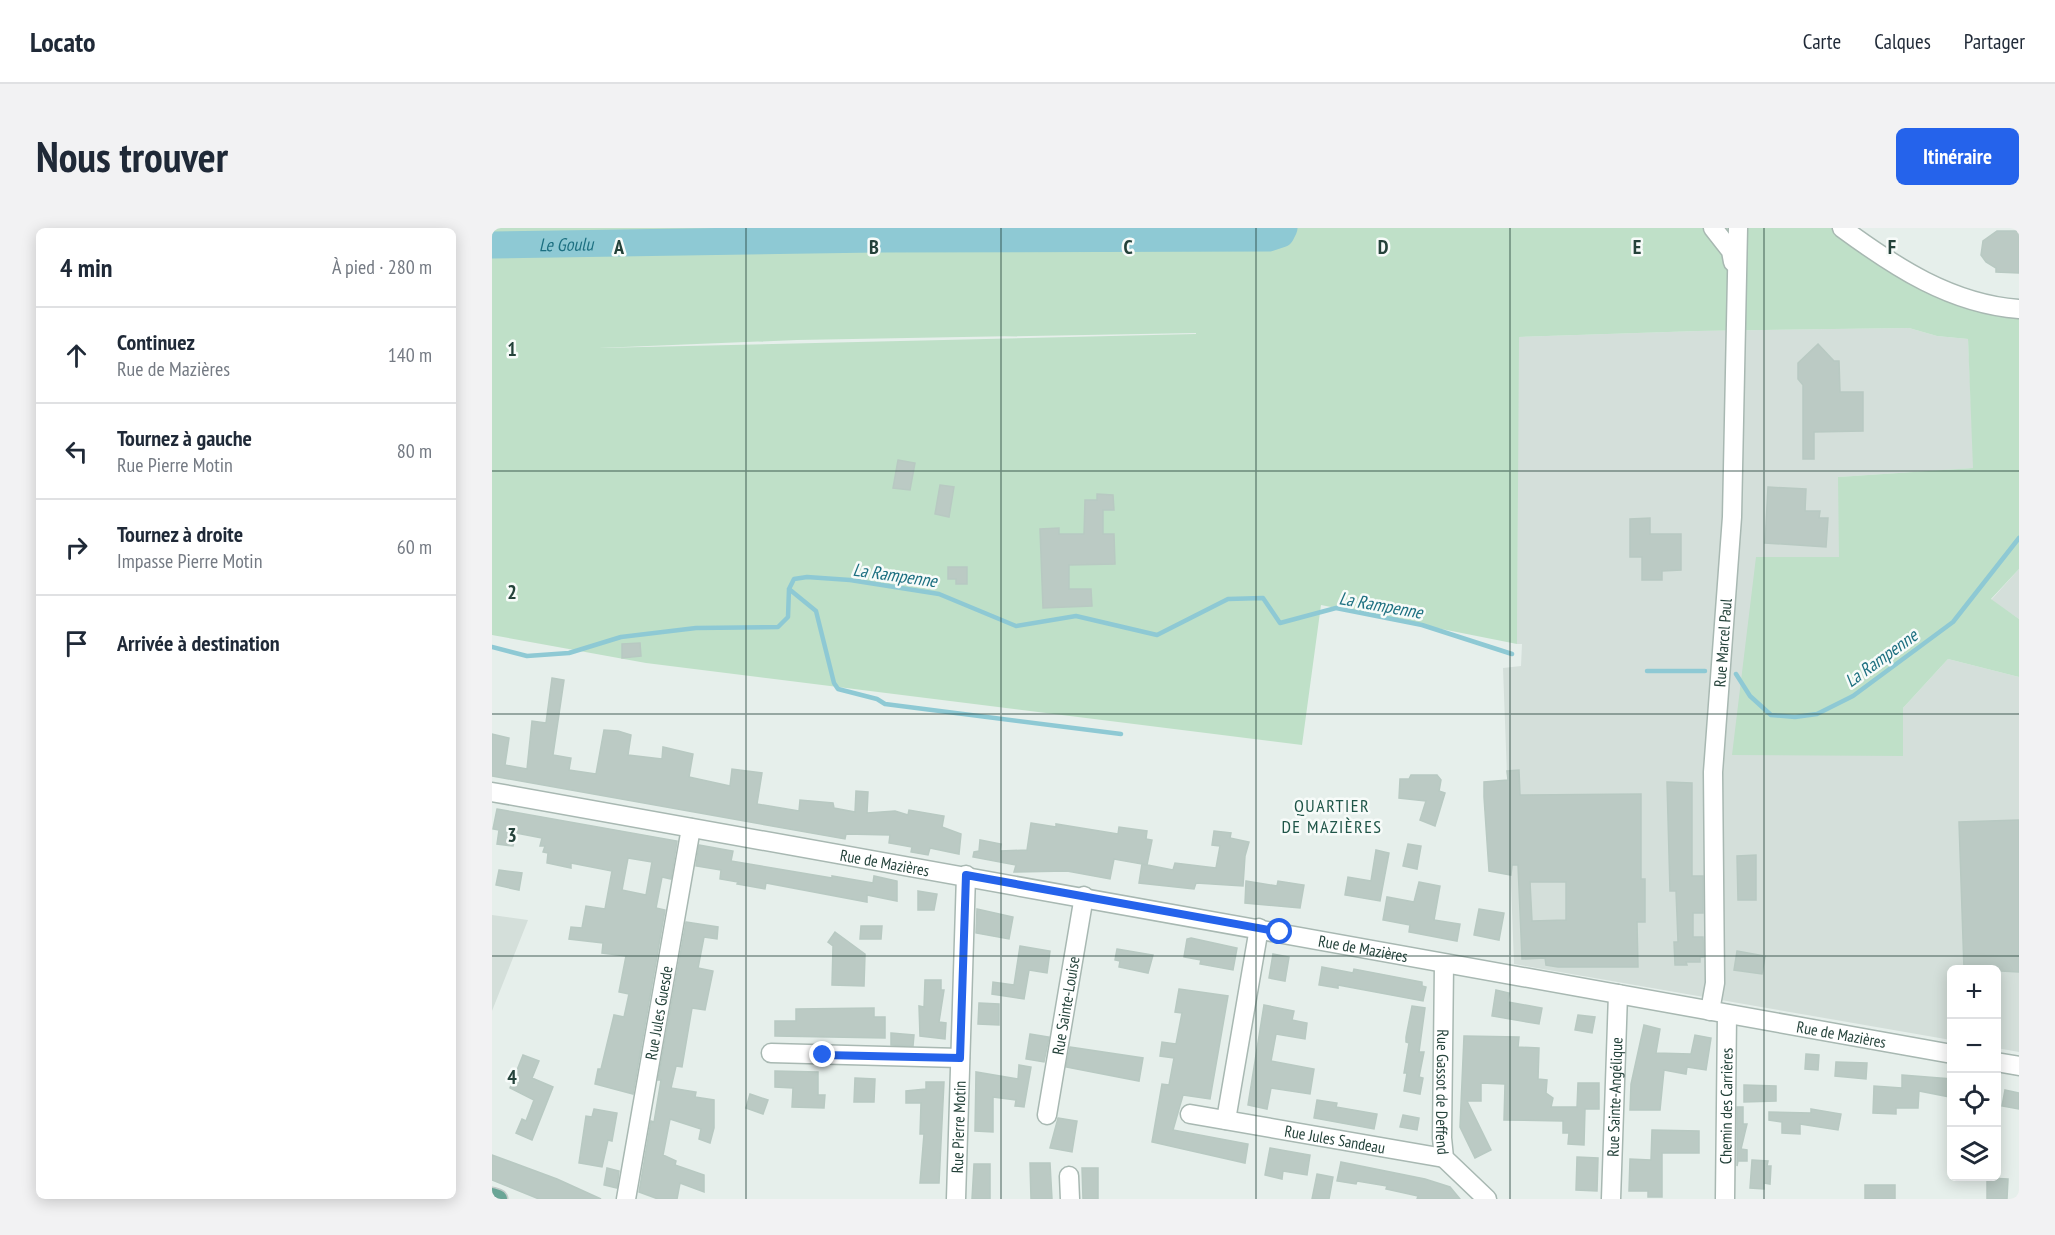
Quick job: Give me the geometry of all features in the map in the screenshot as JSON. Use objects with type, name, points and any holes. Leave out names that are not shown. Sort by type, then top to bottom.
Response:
[{"type":"main road","points":[[492,1197],[498,1199]]},
{"type":"street","name":"Rue Marcel Paul","points":[[1713,228],[1731,250],[1736,275]]},
{"type":"street","name":"Rue Marcel Paul","points":[[1718,1012],[1715,983],[1713,772],[1732,517],[1738,228]]},
{"type":"street","points":[[1842,228],[1890,264],[1934,287],[1991,307],[2019,309]]},
{"type":"street","name":"Rue de Mazières","points":[[492,792],[966,875],[1444,964],[1947,1053]]},
{"type":"street","name":"Rue Jules Guesde","points":[[626,1199],[691,828]]},
{"type":"street","name":"Rue Pierre Motin","points":[[956,1199],[966,875]]},
{"type":"street","name":"Rue Sainte-Louise","points":[[1047,1115],[1084,897]]},
{"type":"street","points":[[1226,1120],[1259,928]]},
{"type":"street","name":"Rue Gassot de Deffend","points":[[1444,964],[1442,1138],[1444,1158],[1487,1199]]},
{"type":"street","name":"Rue Sainte-Angélique","points":[[1611,1199],[1618,994]]},
{"type":"street","name":"Chemin des Carrières","points":[[1718,1012],[1725,1199]]},
{"type":"street","points":[[771,1053],[960,1058]]},
{"type":"street","points":[[2001,1063],[2019,1066]]},
{"type":"street","name":"Rue Jules Sandeau","points":[[1190,1114],[1444,1158]]},
{"type":"street","points":[[1070,1176],[1070,1199]]},
{"type":"shaded area","points":[[1909,328],[1937,336],[1968,339],[1974,468],[1838,477],[1903,756],[1903,708],[1948,659],[2019,677],[2019,1052],[2001,1049],[2001,965],[1947,965],[1947,1039],[1514,964],[1503,668],[1521,666],[1522,644],[1517,644],[1518,337],[1698,331]]},
{"type":"shaded area","points":[[2019,569],[2019,619],[1991,600]]},
{"type":"shaded area","points":[[492,915],[528,920],[492,1011]]},
{"type":"green space","points":[[492,228],[1842,228],[1890,264],[2019,309],[2019,569],[1991,599],[2019,619],[2019,677],[1948,659],[1903,708],[1903,756],[1732,755],[1756,557],[1839,557],[1838,477],[1973,468],[1968,339],[1937,336],[1909,328],[1698,331],[1519,337],[1517,644],[1321,605],[1302,745],[646,663],[492,635]],"holes":[[[1196,334],[599,348],[797,340]]]},
{"type":"building","points":[[1997,231],[2019,231],[2019,273],[1996,272],[1996,268],[1986,262],[1981,255],[1983,241]]},
{"type":"building","points":[[1818,344],[1834,361],[1839,361],[1840,392],[1863,392],[1863,431],[1814,432],[1814,459],[1803,459],[1803,385],[1798,379],[1798,363]]},
{"type":"building","points":[[898,460],[915,463],[910,490],[893,488]]},
{"type":"building","points":[[940,485],[954,487],[949,517],[935,514]]},
{"type":"building","points":[[1768,487],[1806,489],[1805,511],[1820,511],[1819,518],[1828,518],[1826,547],[1765,543]]},
{"type":"building","points":[[1097,494],[1113,495],[1114,510],[1103,510],[1103,534],[1114,534],[1115,564],[1069,565],[1069,589],[1091,589],[1092,606],[1043,608],[1040,529],[1059,528],[1059,534],[1084,534],[1085,500],[1097,500]]},
{"type":"building","points":[[1650,518],[1650,534],[1681,534],[1681,570],[1662,571],[1662,580],[1642,580],[1642,557],[1630,557],[1630,519]]},
{"type":"building","points":[[948,567],[967,567],[967,584],[956,584],[956,579],[948,579]]},
{"type":"building","points":[[640,643],[641,656],[622,658],[622,644]]},
{"type":"building","points":[[552,678],[564,680],[553,755],[571,758],[569,770],[596,774],[604,730],[618,731],[631,735],[628,755],[662,759],[663,747],[693,754],[689,777],[730,786],[732,769],[762,773],[757,804],[799,811],[800,800],[833,803],[834,808],[855,812],[856,791],[868,792],[867,813],[895,811],[908,815],[909,810],[944,816],[942,827],[961,834],[959,854],[930,848],[928,855],[911,852],[912,847],[889,843],[890,835],[846,834],[845,839],[492,776],[492,734],[509,738],[505,765],[527,769],[532,721],[546,723]]},
{"type":"building","points":[[1519,770],[1520,795],[1641,794],[1641,879],[1645,879],[1645,922],[1637,922],[1638,967],[1558,967],[1546,965],[1545,958],[1522,959],[1518,865],[1512,865],[1511,875],[1489,871],[1484,782],[1508,780],[1507,771]],"holes":[[[1530,882],[1566,882],[1566,920],[1532,921]]]},
{"type":"building","points":[[1411,775],[1437,775],[1441,780],[1439,791],[1445,793],[1435,826],[1420,820],[1426,801],[1399,798],[1400,779],[1409,779]]},
{"type":"building","points":[[1667,782],[1692,783],[1692,876],[1703,876],[1703,913],[1693,913],[1693,937],[1703,937],[1704,957],[1700,957],[1700,962],[1686,962],[1687,965],[1675,965],[1674,942],[1678,942],[1676,891],[1670,891]]},
{"type":"building","points":[[497,809],[677,841],[671,879],[662,877],[656,908],[665,910],[633,1094],[595,1084],[598,1069],[601,1069],[614,1015],[624,1017],[629,994],[619,992],[626,956],[602,953],[603,943],[569,939],[571,927],[582,928],[586,906],[605,909],[612,871],[571,863],[571,868],[547,863],[548,853],[543,852],[545,846],[540,846],[542,838],[516,833],[513,846],[497,844],[499,830],[493,829]],"holes":[[[628,858],[652,862],[646,895],[622,890]]]},
{"type":"building","points":[[2019,820],[2019,972],[2001,971],[2001,965],[1964,965],[1959,822]]},
{"type":"building","points":[[1031,823],[1056,827],[1056,824],[1118,834],[1119,827],[1147,831],[1146,839],[1152,840],[1147,865],[1114,859],[1110,879],[1067,871],[1014,872],[1016,865],[973,857],[974,852],[979,851],[980,840],[1001,844],[1000,851],[1027,850]]},
{"type":"building","points":[[1214,831],[1231,833],[1230,838],[1249,842],[1245,856],[1243,886],[1196,883],[1194,889],[1139,883],[1142,864],[1173,870],[1175,863],[1216,868],[1220,846],[1212,845]]},
{"type":"building","points":[[1408,844],[1421,846],[1417,869],[1403,866]]},
{"type":"building","points":[[699,845],[733,851],[731,861],[873,883],[874,876],[897,881],[897,901],[867,895],[867,902],[766,883],[765,889],[737,884],[738,882],[720,879],[721,870],[696,866]]},
{"type":"building","points":[[1376,850],[1389,853],[1380,901],[1345,895],[1348,877],[1371,881]]},
{"type":"building","points":[[1756,855],[1756,900],[1738,900],[1737,856]]},
{"type":"building","points":[[499,870],[522,873],[519,890],[496,885]]},
{"type":"building","points":[[1246,881],[1277,886],[1278,881],[1304,885],[1300,908],[1245,903]]},
{"type":"building","points":[[1419,882],[1440,886],[1434,920],[1460,924],[1457,941],[1409,932],[1410,925],[1383,920],[1387,897],[1414,902]]},
{"type":"building","points":[[918,891],[937,894],[934,910],[918,910]]},
{"type":"building","points":[[977,909],[1013,917],[1009,939],[976,933]]},
{"type":"building","points":[[1479,909],[1504,913],[1499,940],[1474,935]]},
{"type":"building","points":[[686,922],[718,927],[717,939],[704,937],[698,968],[713,971],[705,1010],[692,1008],[682,1067],[676,1066],[671,1088],[696,1092],[695,1097],[714,1100],[714,1128],[710,1143],[699,1139],[701,1129],[670,1119],[663,1155],[676,1161],[675,1165],[704,1175],[704,1192],[680,1183],[677,1199],[658,1199],[639,1192],[651,1121],[654,1122],[661,1080],[658,1080]]},
{"type":"building","points":[[861,926],[882,926],[881,939],[860,939]]},
{"type":"building","points":[[835,932],[865,954],[864,986],[832,985],[833,946],[828,942]]},
{"type":"building","points":[[1187,939],[1237,948],[1233,970],[1200,964],[1201,960],[1184,957]]},
{"type":"building","points":[[1020,946],[1050,951],[1047,973],[1029,970],[1024,999],[992,994],[993,982],[1014,985]]},
{"type":"building","points":[[1117,949],[1153,955],[1148,973],[1119,967],[1120,961],[1115,960]]},
{"type":"building","points":[[1737,951],[1765,956],[1762,974],[1734,970]]},
{"type":"building","points":[[1273,954],[1289,957],[1285,981],[1269,978]]},
{"type":"building","points":[[1322,967],[1353,973],[1354,969],[1422,982],[1422,986],[1426,987],[1423,1001],[1338,985],[1338,988],[1319,985]]},
{"type":"building","points":[[925,980],[941,980],[941,990],[944,990],[939,1022],[946,1023],[945,1039],[920,1036],[919,1006],[924,1007]]},
{"type":"building","points":[[1179,989],[1228,996],[1210,1099],[1183,1095],[1173,1130],[1248,1144],[1245,1163],[1152,1142],[1162,1084],[1169,1085],[1174,1058],[1160,1056],[1162,1042],[1176,1044],[1182,1013],[1175,1012]]},
{"type":"building","points":[[1496,990],[1509,993],[1508,1002],[1542,1008],[1539,1024],[1492,1016]]},
{"type":"building","points":[[979,1003],[999,1004],[999,1025],[978,1024]]},
{"type":"building","points":[[1264,1005],[1294,1011],[1292,1020],[1307,1023],[1305,1039],[1276,1034],[1271,1061],[1314,1069],[1310,1094],[1271,1088],[1267,1109],[1248,1105]]},
{"type":"building","points":[[1412,1006],[1425,1008],[1419,1052],[1424,1052],[1419,1077],[1423,1078],[1420,1094],[1404,1091],[1407,1073],[1404,1073],[1409,1043],[1406,1042],[1406,1037]]},
{"type":"building","points":[[874,1008],[874,1017],[885,1017],[885,1038],[775,1036],[775,1021],[796,1021],[796,1009]]},
{"type":"building","points":[[1578,1015],[1595,1017],[1592,1033],[1575,1030]]},
{"type":"building","points":[[1644,1025],[1660,1029],[1656,1053],[1691,1054],[1695,1035],[1711,1038],[1706,1070],[1687,1067],[1686,1074],[1664,1070],[1660,1110],[1630,1110],[1631,1084]]},
{"type":"building","points":[[891,1033],[914,1035],[913,1046],[891,1045]]},
{"type":"building","points":[[1030,1034],[1049,1037],[1044,1062],[1026,1059]]},
{"type":"building","points":[[1464,1036],[1519,1037],[1518,1047],[1539,1048],[1538,1079],[1547,1080],[1546,1093],[1553,1098],[1551,1107],[1577,1107],[1578,1083],[1599,1083],[1599,1109],[1585,1109],[1584,1145],[1568,1144],[1569,1133],[1563,1133],[1563,1121],[1504,1120],[1505,1084],[1481,1083],[1481,1101],[1467,1101],[1491,1150],[1475,1158],[1460,1127]]},
{"type":"building","points":[[1070,1047],[1143,1058],[1139,1081],[1066,1067]]},
{"type":"building","points":[[1806,1054],[1819,1055],[1818,1070],[1805,1069]]},
{"type":"building","points":[[523,1055],[539,1061],[532,1078],[553,1087],[532,1140],[516,1133],[522,1119],[526,1121],[534,1100],[510,1088]]},
{"type":"building","points":[[1836,1062],[1867,1063],[1866,1079],[1835,1076]]},
{"type":"building","points":[[1019,1065],[1031,1067],[1024,1107],[1015,1106],[1016,1100],[993,1097],[993,1132],[975,1131],[976,1072],[1018,1079]]},
{"type":"building","points":[[775,1071],[818,1072],[818,1095],[825,1095],[824,1108],[792,1107],[793,1088],[775,1087]]},
{"type":"building","points":[[1902,1075],[1947,1079],[1947,1096],[1919,1091],[1918,1108],[1896,1108],[1896,1114],[1873,1113],[1874,1086],[1902,1088]]},
{"type":"building","points":[[855,1078],[875,1079],[874,1102],[854,1102]]},
{"type":"building","points":[[926,1082],[944,1082],[939,1183],[920,1183],[924,1134],[920,1134],[921,1103],[906,1103],[906,1091],[926,1089]]},
{"type":"building","points":[[1744,1085],[1776,1086],[1776,1101],[1744,1102]]},
{"type":"building","points":[[2005,1090],[2019,1093],[2019,1109],[2002,1106]]},
{"type":"building","points":[[750,1094],[768,1100],[763,1114],[746,1108]]},
{"type":"building","points":[[1317,1100],[1337,1103],[1336,1107],[1377,1114],[1374,1129],[1314,1118]]},
{"type":"building","points":[[1737,1107],[1743,1107],[1743,1124],[1747,1124],[1741,1149],[1747,1150],[1747,1161],[1738,1161],[1737,1166]]},
{"type":"building","points":[[594,1109],[617,1113],[612,1141],[608,1140],[602,1167],[579,1163],[586,1116],[592,1117]]},
{"type":"building","points":[[1811,1109],[1841,1114],[1838,1130],[1800,1124],[1800,1134],[1782,1133],[1782,1122],[1769,1120],[1769,1112],[1811,1113]]},
{"type":"building","points":[[1403,1115],[1419,1118],[1417,1130],[1400,1127]]},
{"type":"building","points":[[1058,1118],[1077,1121],[1072,1152],[1050,1148]]},
{"type":"building","points":[[1652,1130],[1699,1131],[1699,1153],[1662,1153],[1662,1197],[1648,1197],[1648,1191],[1629,1191],[1630,1159],[1651,1160]]},
{"type":"building","points":[[1270,1148],[1310,1155],[1307,1175],[1283,1171],[1282,1179],[1265,1175]]},
{"type":"building","points":[[492,1155],[557,1179],[601,1199],[539,1199],[492,1180]]},
{"type":"building","points":[[1577,1157],[1598,1158],[1597,1191],[1576,1190]]},
{"type":"building","points":[[1752,1160],[1768,1161],[1767,1166],[1771,1166],[1770,1184],[1764,1183],[1764,1189],[1750,1188]]},
{"type":"building","points":[[1341,1162],[1425,1179],[1450,1187],[1460,1199],[1417,1199],[1418,1196],[1386,1189],[1387,1186],[1357,1181],[1356,1184],[1337,1181]]},
{"type":"building","points":[[1030,1163],[1050,1163],[1052,1199],[1031,1199]]},
{"type":"building","points":[[974,1164],[990,1164],[990,1199],[972,1199]]},
{"type":"building","points":[[607,1168],[619,1171],[617,1188],[604,1185]]},
{"type":"building","points":[[1082,1168],[1098,1168],[1098,1199],[1083,1199]]},
{"type":"building","points":[[1317,1174],[1333,1177],[1329,1199],[1312,1199]]},
{"type":"building","points":[[2008,1179],[2007,1199],[1987,1199],[1987,1181]]},
{"type":"building","points":[[1865,1185],[1895,1185],[1895,1199],[1865,1199]]},
{"type":"waterway","name":"Le Goulu","points":[[492,245],[877,239],[1269,238],[1281,234],[1284,228]]},
{"type":"waterway","name":"La Rampenne","points":[[1736,674],[1750,696],[1771,715],[1795,717],[1817,714],[1853,696],[1953,622],[2019,538]]},
{"type":"waterway","name":"La Rampenne","points":[[492,647],[527,656],[569,653],[621,637],[696,628],[778,627],[788,617],[789,589],[794,579],[807,577],[850,580],[939,594],[1016,626],[1076,616],[1157,635],[1228,599],[1263,598],[1280,623],[1336,608],[1422,625],[1512,654]]},
{"type":"waterway","points":[[789,589],[816,611],[834,683],[838,689],[877,699],[885,704],[1121,734]]},
{"type":"waterway","name":"La Rampenne","points":[[1647,671],[1705,671]]},
{"type":"district","name":"QUARTIER DE MAZIÈRES","points":[[1332,815]]},
{"type":"route","points":[[823,1055],[960,1058],[966,875],[1280,932]]}]
